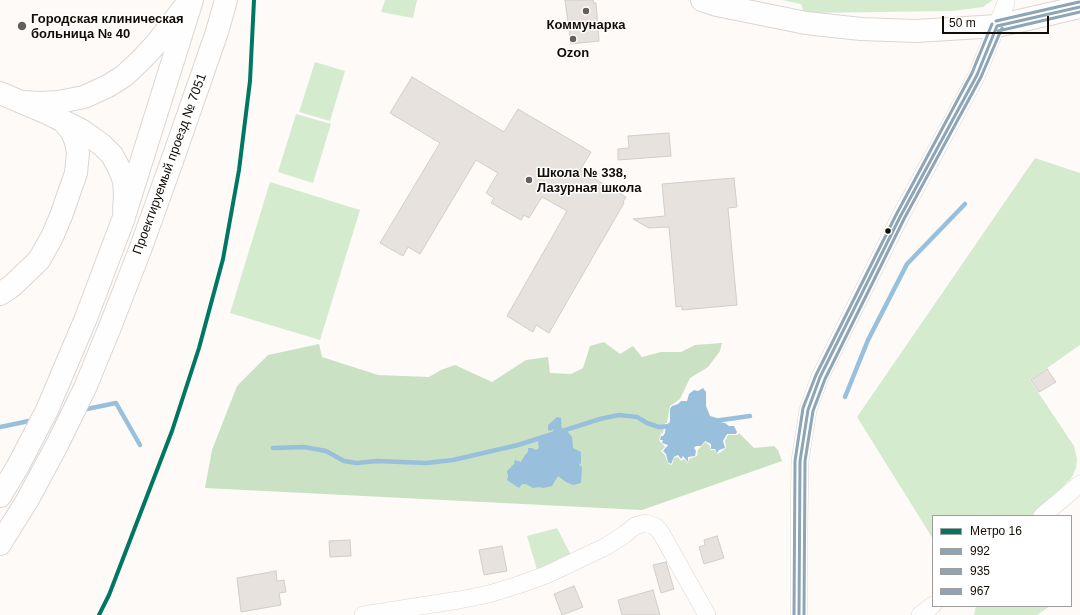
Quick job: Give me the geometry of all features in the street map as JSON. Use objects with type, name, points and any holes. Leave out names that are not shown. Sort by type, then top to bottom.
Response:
[{"type":"main road","points":[[23,102],[40,104],[59,102],[84,97],[108,86],[124,76],[140,61],[156,44],[191,0]]},
{"type":"main road","name":"Проектируемый проезд № 7051","points":[[0,496],[18,466],[47,410],[86,318],[123,220],[191,0]]},
{"type":"main road","name":"Проектируемый проезд № 7051","points":[[0,544],[28,499],[57,445],[84,388],[110,327],[172,164],[217,32],[226,0]]},
{"type":"main road","points":[[702,0],[717,5],[787,20],[861,29],[916,31],[997,26],[1080,7]]},
{"type":"main road","points":[[0,93],[23,102],[93,137],[112,155],[124,181],[125,195],[123,220]]},
{"type":"main road","points":[[0,294],[12,286],[40,260],[52,237],[76,173],[78,153],[76,142],[72,132],[63,121]]},
{"type":"street","points":[[799,615],[800,460],[808,410],[820,377],[900,217],[977,75],[1006,0]]},
{"type":"street","points":[[1043,515],[1080,484]]},
{"type":"street","points":[[363,615],[459,600],[488,594],[518,585],[546,575],[600,549],[616,540],[635,526],[646,523],[656,527],[661,533],[707,615]]},
{"type":"street","points":[[920,615],[932,606]]},
{"type":"green space","points":[[385,0],[417,0],[413,18],[381,12]]},
{"type":"green space","points":[[782,0],[993,0],[983,7],[953,11],[804,13],[801,4]]},
{"type":"green space","points":[[315,62],[345,71],[330,121],[299,112]]},
{"type":"green space","points":[[296,114],[331,124],[313,183],[278,172]]},
{"type":"green space","points":[[1035,158],[1080,173],[1080,345],[1030,380],[1074,446],[1077,459],[1076,468],[1072,477],[1046,504],[1032,515],[932,515],[932,537],[857,417]]},
{"type":"green space","points":[[270,182],[360,210],[320,340],[230,313]]},
{"type":"green space","points":[[604,342],[620,354],[633,346],[642,357],[661,352],[681,352],[695,345],[722,343],[720,351],[708,367],[690,378],[680,399],[670,406],[667,423],[665,423],[663,433],[661,433],[659,440],[665,447],[661,451],[665,455],[669,464],[672,465],[674,458],[678,457],[681,461],[684,459],[688,463],[689,459],[697,456],[698,450],[705,442],[709,445],[711,450],[714,450],[718,454],[726,448],[725,441],[728,435],[737,435],[739,433],[754,448],[774,446],[778,450],[782,461],[642,510],[205,488],[212,450],[237,386],[268,355],[319,344],[322,357],[378,375],[429,377],[441,370],[455,365],[492,382],[526,360],[548,357],[550,373],[571,374],[583,368],[590,346]]},
{"type":"green space","points":[[557,528],[571,555],[537,570],[527,536]]},
{"type":"green space","points":[[976,607],[1049,607],[1037,615],[974,615]]},
{"type":"water","points":[[703,388],[706,392],[706,406],[710,416],[717,418],[720,422],[729,426],[734,426],[737,432],[736,434],[727,434],[723,441],[725,448],[719,450],[717,453],[715,449],[711,449],[711,444],[705,441],[701,446],[696,446],[694,448],[696,451],[695,456],[688,457],[688,462],[683,456],[681,459],[678,455],[674,457],[671,464],[668,462],[666,454],[663,451],[668,445],[662,443],[663,440],[660,440],[661,436],[665,433],[666,425],[670,422],[670,409],[672,406],[681,401],[687,401],[689,394],[694,390],[698,391]]},
{"type":"water","points":[[557,417],[561,418],[562,430],[564,432],[567,431],[572,437],[573,448],[581,452],[581,463],[579,465],[582,467],[581,483],[573,485],[558,476],[552,486],[533,488],[526,484],[522,484],[519,488],[507,480],[507,471],[514,464],[515,460],[521,462],[528,452],[528,448],[536,450],[539,448],[538,442],[541,437],[552,433],[554,429],[550,431],[548,430],[548,425]]},
{"type":"building","points":[[565,0],[593,0],[594,3],[596,3],[599,41],[571,44]]},
{"type":"building","points":[[412,77],[504,132],[518,109],[591,152],[580,170],[626,197],[623,202],[624,203],[549,333],[536,325],[533,332],[507,316],[567,211],[542,197],[529,218],[524,215],[521,220],[491,203],[494,198],[486,193],[498,173],[476,160],[420,254],[408,247],[403,256],[380,243],[440,143],[390,113]]},
{"type":"building","points":[[669,133],[671,156],[618,160],[618,149],[629,148],[628,136]]},
{"type":"building","points":[[734,178],[737,207],[728,208],[737,305],[682,310],[682,306],[676,307],[669,227],[649,228],[633,219],[665,216],[662,184]]},
{"type":"building","points":[[1047,369],[1056,382],[1039,392],[1031,380]]},
{"type":"building","points":[[717,536],[724,558],[704,564],[699,547],[705,545],[704,540]]},
{"type":"building","points":[[350,540],[351,556],[330,557],[329,541]]},
{"type":"building","points":[[502,546],[507,571],[484,575],[479,550]]},
{"type":"building","points":[[666,562],[674,589],[661,593],[653,565]]},
{"type":"building","points":[[276,571],[277,581],[284,580],[286,592],[279,593],[281,605],[241,612],[237,578]]},
{"type":"building","points":[[574,586],[583,607],[562,615],[554,594]]},
{"type":"building","points":[[653,590],[660,615],[622,615],[618,600]]},
{"type":"waterway","points":[[845,397],[868,340],[907,264],[965,204]]},
{"type":"waterway","points":[[82,410],[116,403],[140,445]]},
{"type":"waterway","points":[[273,448],[304,447],[326,451],[344,461],[357,463],[377,461],[426,463],[453,460],[518,445],[600,419],[619,415],[637,417],[647,423],[659,427],[671,426]]},
{"type":"waterway","points":[[714,421],[750,416]]},
{"type":"waterway","points":[[0,427],[34,420]]},
{"type":"metro line","name":"16","points":[[99,615],[109,595],[172,431],[199,348],[223,259],[239,170],[250,81],[254,0]]},
{"type":"transit line","name":"967","points":[[996,21],[1079,2]]},
{"type":"transit line","name":"992","points":[[997,26],[1080,7]]},
{"type":"transit line","name":"935","points":[[998,31],[1080,12]]},
{"type":"transit line","name":"967","points":[[794,615],[795,461],[803,408],[816,375],[896,215],[972,73],[992,24]]},
{"type":"transit line","name":"992","points":[[799,615],[800,461],[808,410],[820,377],[900,217],[977,75],[997,26]]},
{"type":"transit line","name":"935","points":[[804,615],[805,461],[813,411],[825,379],[904,219],[981,77],[1002,28]]},
{"type":"place","name":"Коммунарка","points":[[586,11]]},
{"type":"place","name":"Городская клиническая больница № 40","points":[[22,26]]},
{"type":"place","name":"Ozon","points":[[573,39]]},
{"type":"place","name":"Школа № 338, Лазурная школа","points":[[529,180]]}]
